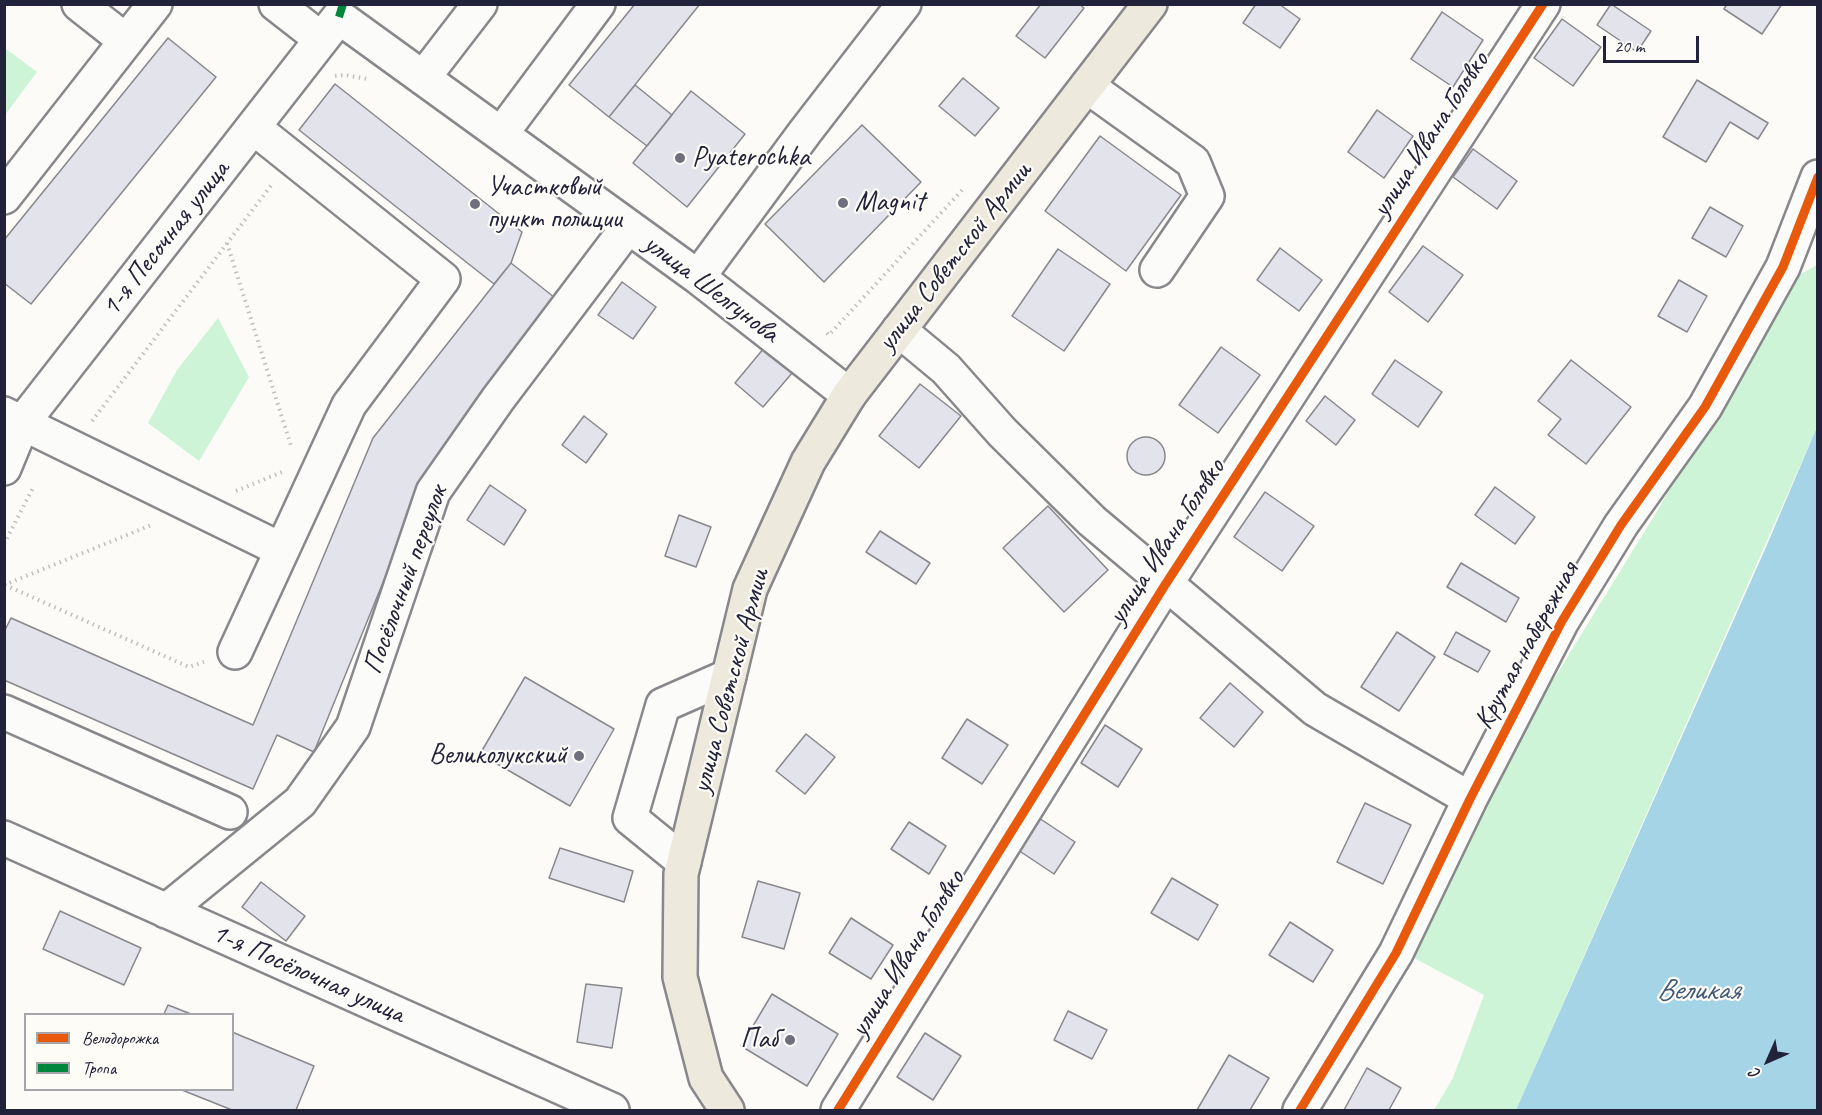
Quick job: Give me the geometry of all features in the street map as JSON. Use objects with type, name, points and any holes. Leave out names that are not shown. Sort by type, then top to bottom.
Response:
[{"type":"main road","name":"улица Советской Армии","points":[[727,1110],[706,1078],[680,977],[681,873],[750,589],[808,462],[849,394],[1150,4]]},
{"type":"street","points":[[79,4],[126,41]]},
{"type":"street","points":[[4,197],[155,4]]},
{"type":"street","name":"улица Шелгунова","points":[[276,4],[330,28],[423,78],[698,277],[849,394]]},
{"type":"street","points":[[423,78],[480,4]]},
{"type":"street","points":[[501,134],[598,4]]},
{"type":"street","points":[[698,277],[733,246],[904,4]]},
{"type":"street","name":"улица Ивана Головко","points":[[838,1110],[1166,585],[1543,4]]},
{"type":"street","name":"1-я Песочная улица","points":[[4,468],[14,418],[253,127],[330,28]]},
{"type":"street","points":[[1088,86],[1193,162],[1207,196],[1157,270]]},
{"type":"street","points":[[235,652],[349,405],[443,279],[253,127]]},
{"type":"street","name":"Крутая набережная","points":[[1300,1110],[1396,953],[1470,799],[1562,621],[1621,525],[1705,407],[1772,287],[1783,267],[1818,177]]},
{"type":"street","name":"Посёлочный переулок","points":[[166,911],[300,802],[353,727],[433,492],[498,399],[628,227]]},
{"type":"street","points":[[899,330],[946,369],[1002,432],[1092,521],[1315,709],[1470,799]]},
{"type":"street","points":[[14,418],[282,550]]},
{"type":"street","points":[[684,862],[630,818],[663,705],[729,676]]},
{"type":"street","points":[[4,712],[230,812]]},
{"type":"street","name":"1-я Посёлочная улица","points":[[4,838],[612,1110]]},
{"type":"path","points":[[324,77],[345,75],[371,79]]},
{"type":"path","points":[[4,544],[43,467],[87,428],[292,159]]},
{"type":"path","points":[[227,243],[294,454]]},
{"type":"path","points":[[232,492],[286,470]]},
{"type":"path","points":[[4,585],[156,523]]},
{"type":"path","points":[[4,585],[189,667],[235,652]]},
{"type":"green space","points":[[5,48],[37,72],[4,115]]},
{"type":"green space","points":[[1817,265],[1817,427],[1516,1110],[1434,1110],[1453,1078],[1484,995],[1412,957],[1536,708],[1659,508],[1786,282]]},
{"type":"green space","points":[[218,318],[249,377],[199,461],[148,423],[177,370]]},
{"type":"water","name":"Великая","points":[[1817,427],[1817,1110],[1516,1110],[1766,547]]},
{"type":"building","points":[[635,4],[700,4],[609,117],[569,85]]},
{"type":"building","points":[[1041,4],[1079,4],[1084,8],[1045,58],[1016,36]]},
{"type":"building","points":[[1256,4],[1279,4],[1300,19],[1280,48],[1243,23]]},
{"type":"building","points":[[1611,4],[1651,31],[1637,52],[1597,25]]},
{"type":"building","points":[[1727,4],[1782,4],[1762,34],[1724,9]]},
{"type":"building","points":[[1442,12],[1483,40],[1453,87],[1411,59]]},
{"type":"building","points":[[1562,19],[1601,47],[1573,86],[1534,58]]},
{"type":"building","points":[[168,38],[216,77],[31,304],[4,283],[4,240]]},
{"type":"building","points":[[963,78],[999,108],[975,136],[939,106]]},
{"type":"building","points":[[1697,80],[1768,123],[1758,139],[1730,122],[1706,162],[1663,137]]},
{"type":"building","points":[[335,84],[522,232],[511,263],[494,284],[299,130]]},
{"type":"building","points":[[635,85],[672,115],[647,146],[609,117]]},
{"type":"building","points":[[691,91],[745,134],[687,207],[633,163]]},
{"type":"building","points":[[1377,110],[1413,136],[1384,178],[1348,152]]},
{"type":"building","name":"Magnit","points":[[862,125],[921,182],[824,282],[765,224]]},
{"type":"building","points":[[1100,136],[1181,195],[1126,271],[1045,211]]},
{"type":"building","points":[[1473,149],[1517,181],[1497,209],[1453,177]]},
{"type":"building","points":[[1710,207],[1743,226],[1726,257],[1692,238]]},
{"type":"building","points":[[1423,246],[1463,275],[1428,322],[1389,292]]},
{"type":"building","points":[[1280,248],[1322,280],[1299,311],[1257,280]]},
{"type":"building","points":[[1058,249],[1110,284],[1064,351],[1012,316]]},
{"type":"building","points":[[511,263],[564,305],[425,479],[314,752],[277,735],[253,789],[4,680],[4,632],[11,618],[253,725],[373,438]]},
{"type":"building","points":[[1679,280],[1707,296],[1687,332],[1658,316]]},
{"type":"building","points":[[622,282],[656,307],[633,339],[598,315]]},
{"type":"building","points":[[1221,347],[1260,375],[1218,433],[1179,405]]},
{"type":"building","points":[[764,348],[793,372],[763,407],[735,383]]},
{"type":"building","points":[[1395,360],[1442,392],[1418,427],[1372,394]]},
{"type":"building","points":[[1571,360],[1631,407],[1586,464],[1548,435],[1561,419],[1538,401]]},
{"type":"building","points":[[920,384],[961,416],[919,468],[879,436]]},
{"type":"building","points":[[1325,396],[1355,420],[1336,445],[1306,421]]},
{"type":"building","points":[[584,416],[607,434],[586,463],[562,445]]},
{"type":"building","points":[[1146,437],[1160,442],[1165,456],[1160,470],[1146,475],[1132,470],[1127,456],[1132,442]]},
{"type":"building","points":[[490,485],[526,510],[504,545],[467,520]]},
{"type":"building","points":[[1495,487],[1535,517],[1515,544],[1475,515]]},
{"type":"building","points":[[1265,492],[1314,526],[1282,571],[1234,537]]},
{"type":"building","points":[[1048,506],[1108,570],[1064,612],[1003,548]]},
{"type":"building","points":[[679,515],[711,527],[696,567],[665,556]]},
{"type":"building","points":[[880,531],[930,563],[916,584],[866,552]]},
{"type":"building","points":[[1461,563],[1519,598],[1506,622],[1447,587]]},
{"type":"building","points":[[1397,632],[1435,657],[1399,711],[1361,687]]},
{"type":"building","points":[[1456,632],[1490,651],[1478,672],[1444,654]]},
{"type":"building","points":[[525,677],[614,729],[570,806],[480,754]]},
{"type":"building","points":[[1230,683],[1263,712],[1234,747],[1200,718]]},
{"type":"building","points":[[967,719],[1008,745],[982,784],[942,758]]},
{"type":"building","points":[[1105,725],[1142,749],[1118,787],[1081,763]]},
{"type":"building","points":[[806,734],[835,757],[805,794],[776,771]]},
{"type":"building","points":[[1365,803],[1411,825],[1383,884],[1337,862]]},
{"type":"building","points":[[1039,818],[1075,842],[1054,874],[1018,850]]},
{"type":"building","points":[[909,822],[946,846],[929,874],[891,849]]},
{"type":"building","points":[[560,848],[633,871],[624,902],[549,878]]},
{"type":"building","points":[[1172,878],[1218,905],[1198,940],[1151,913]]},
{"type":"building","points":[[758,881],[800,893],[784,949],[742,937]]},
{"type":"building","points":[[261,882],[305,916],[286,941],[242,907]]},
{"type":"building","points":[[60,911],[141,948],[124,985],[43,949]]},
{"type":"building","points":[[851,918],[893,945],[871,979],[829,953]]},
{"type":"building","points":[[1290,922],[1333,950],[1313,982],[1269,955]]},
{"type":"building","points":[[586,984],[622,988],[612,1048],[577,1042]]},
{"type":"building","name":"Паб","points":[[772,994],[838,1034],[807,1086],[741,1046]]},
{"type":"building","points":[[168,1005],[188,1013],[164,1013]]},
{"type":"building","points":[[1068,1011],[1107,1030],[1092,1059],[1054,1040]]},
{"type":"building","points":[[234,1033],[314,1066],[296,1110],[232,1110],[184,1091],[234,1091]]},
{"type":"building","points":[[925,1033],[961,1056],[933,1100],[897,1077]]},
{"type":"building","points":[[1229,1055],[1269,1078],[1250,1110],[1197,1110]]},
{"type":"building","points":[[1367,1068],[1401,1088],[1389,1110],[1344,1110]]},
{"type":"marked path","points":[[339,17],[343,4]]},
{"type":"cycle path","points":[[838,1110],[1165,585],[1543,4]]},
{"type":"cycle path","points":[[1300,1110],[1396,953],[1470,799],[1562,621],[1621,525],[1705,407],[1783,267],[1818,177]]},
{"type":"place","name":"Pyaterochka","points":[[680,158]]},
{"type":"place","name":"Magnit","points":[[843,203]]},
{"type":"place","name":"Участковый пункт полиции","points":[[475,204]]},
{"type":"place","name":"Великолукский","points":[[579,756]]},
{"type":"place","name":"Паб","points":[[790,1040]]}]
